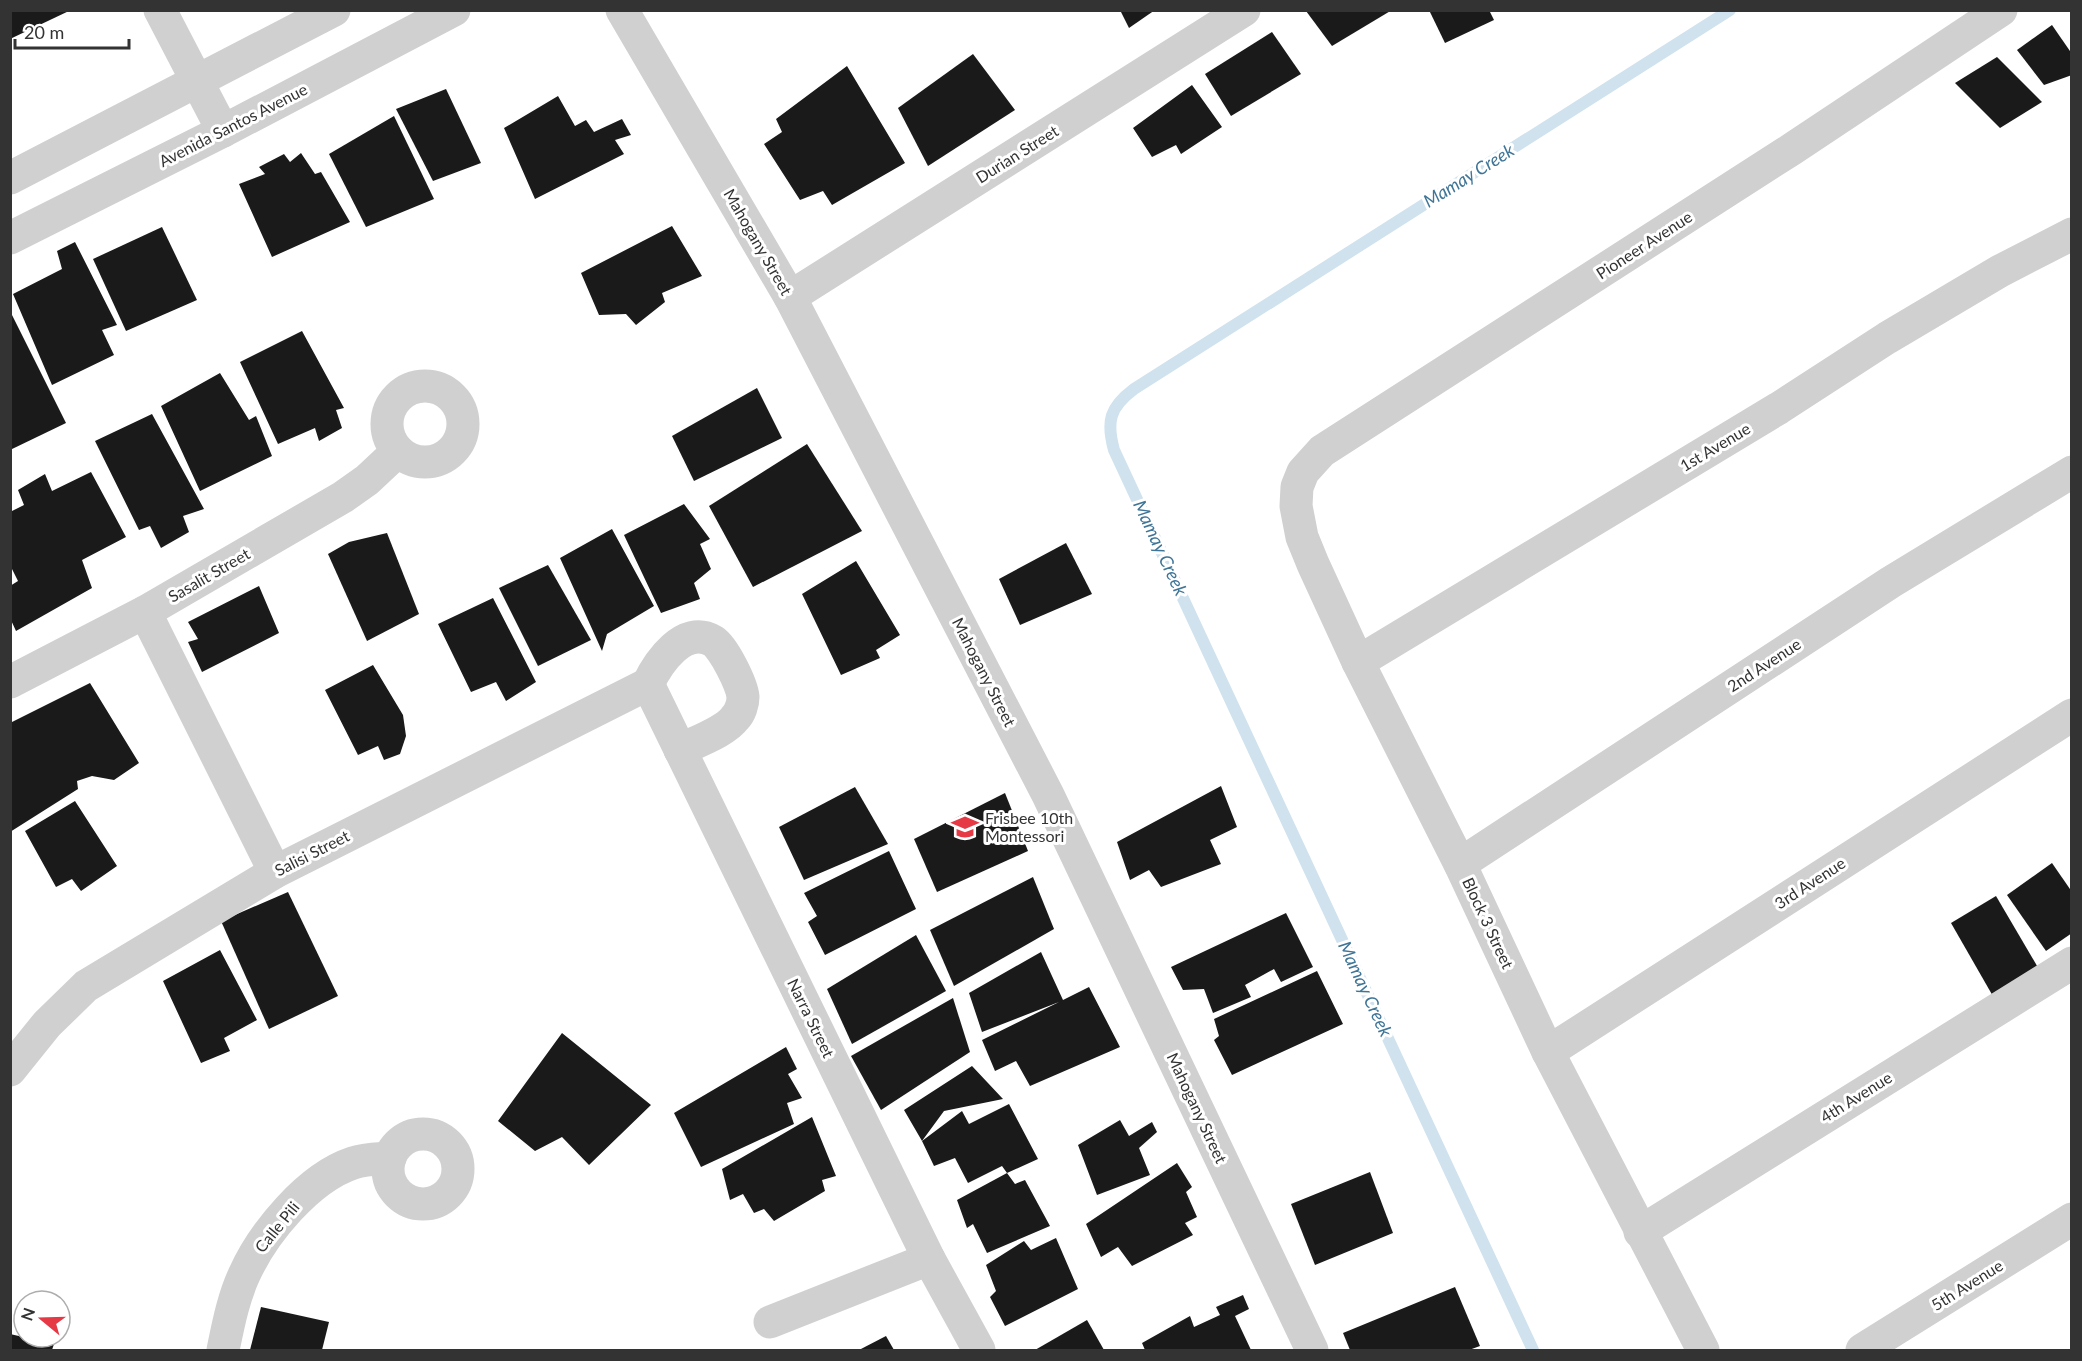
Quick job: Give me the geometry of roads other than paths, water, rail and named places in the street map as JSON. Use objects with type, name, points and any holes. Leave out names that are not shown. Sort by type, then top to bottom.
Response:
[{"type":"street","points":[[160,10],[223,131]]},
{"type":"street","points":[[10,178],[334,10]]},
{"type":"street","name":"Avenida Santos Avenue","points":[[10,238],[223,131],[454,10]]},
{"type":"street","name":"Mahogany Street","points":[[622,10],[790,297],[1048,795],[1312,1350]]},
{"type":"street","name":"Pioneer Avenue","points":[[1297,488],[1303,472],[1322,451],[1782,156],[2001,10]]},
{"type":"street","name":"Durian Street","points":[[790,297],[1237,12]]},
{"type":"street","name":"1st Avenue","points":[[1358,662],[1779,408],[1887,338],[2000,271],[2072,234]]},
{"type":"street","name":"Sasalit Street","points":[[10,682],[145,612],[343,497],[367,480],[398,451]]},
{"type":"street","name":"2nd Avenue","points":[[1460,864],[1891,582],[2072,472]]},
{"type":"street","name":"Block 3 Street","points":[[1297,488],[1296,506],[1302,537],[1358,662],[1460,864],[1548,1052],[1703,1350]]},
{"type":"street","points":[[145,612],[275,872]]},
{"type":"street","points":[[648,684],[658,664],[669,651],[681,642],[701,638],[715,642],[739,684],[743,698],[741,709],[735,720],[680,750]]},
{"type":"street","name":"Salisi Street","points":[[10,1070],[47,1024],[86,986],[275,872],[648,684]]},
{"type":"street","name":"Narra Street","points":[[648,684],[929,1258],[979,1350]]},
{"type":"street","name":"3rd Avenue","points":[[1548,1052],[2072,715]]},
{"type":"street","name":"4th Avenue","points":[[1640,1232],[2072,963]]},
{"type":"street","name":"Calle Pili","points":[[223,1350],[242,1278],[256,1251],[278,1220],[297,1200],[328,1177],[353,1163],[390,1158]]},
{"type":"street","name":"5th Avenue","points":[[1862,1350],[2072,1219]]},
{"type":"street","points":[[770,1322],[929,1258]]},
{"type":"waterway","name":"Mamay Creek","points":[[1533,1350],[1114,450],[1110,423],[1115,409],[1134,389],[1730,10]]},
{"type":"place","name":"Frisbee 10th Montessori","points":[[965,827]]}]
